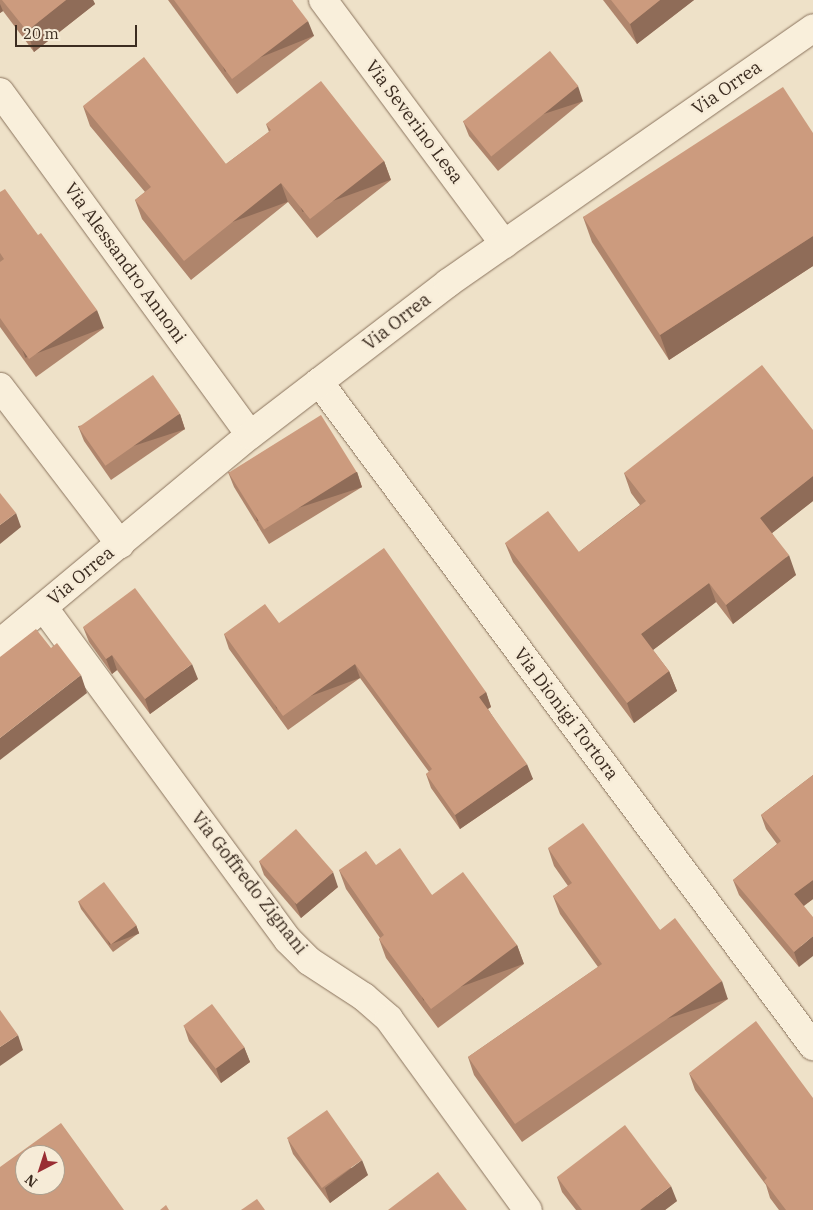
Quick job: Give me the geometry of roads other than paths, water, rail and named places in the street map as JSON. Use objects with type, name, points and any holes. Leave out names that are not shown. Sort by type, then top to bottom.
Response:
[{"type":"street","name":"Via Severino Lesa","points":[[323,0],[504,244]]},
{"type":"street","name":"Via Orrea","points":[[0,643],[250,435],[319,382],[504,244],[813,28]]},
{"type":"street","name":"Via Alessandro Annoni","points":[[0,92],[250,435]]},
{"type":"street","name":"Via Dionigi Tortora","points":[[319,382],[813,1046]]},
{"type":"street","points":[[0,387],[120,544]]},
{"type":"street","name":"Via Goffredo Zignani","points":[[44,608],[288,940],[309,961],[364,997],[395,1026],[528,1210]]}]
